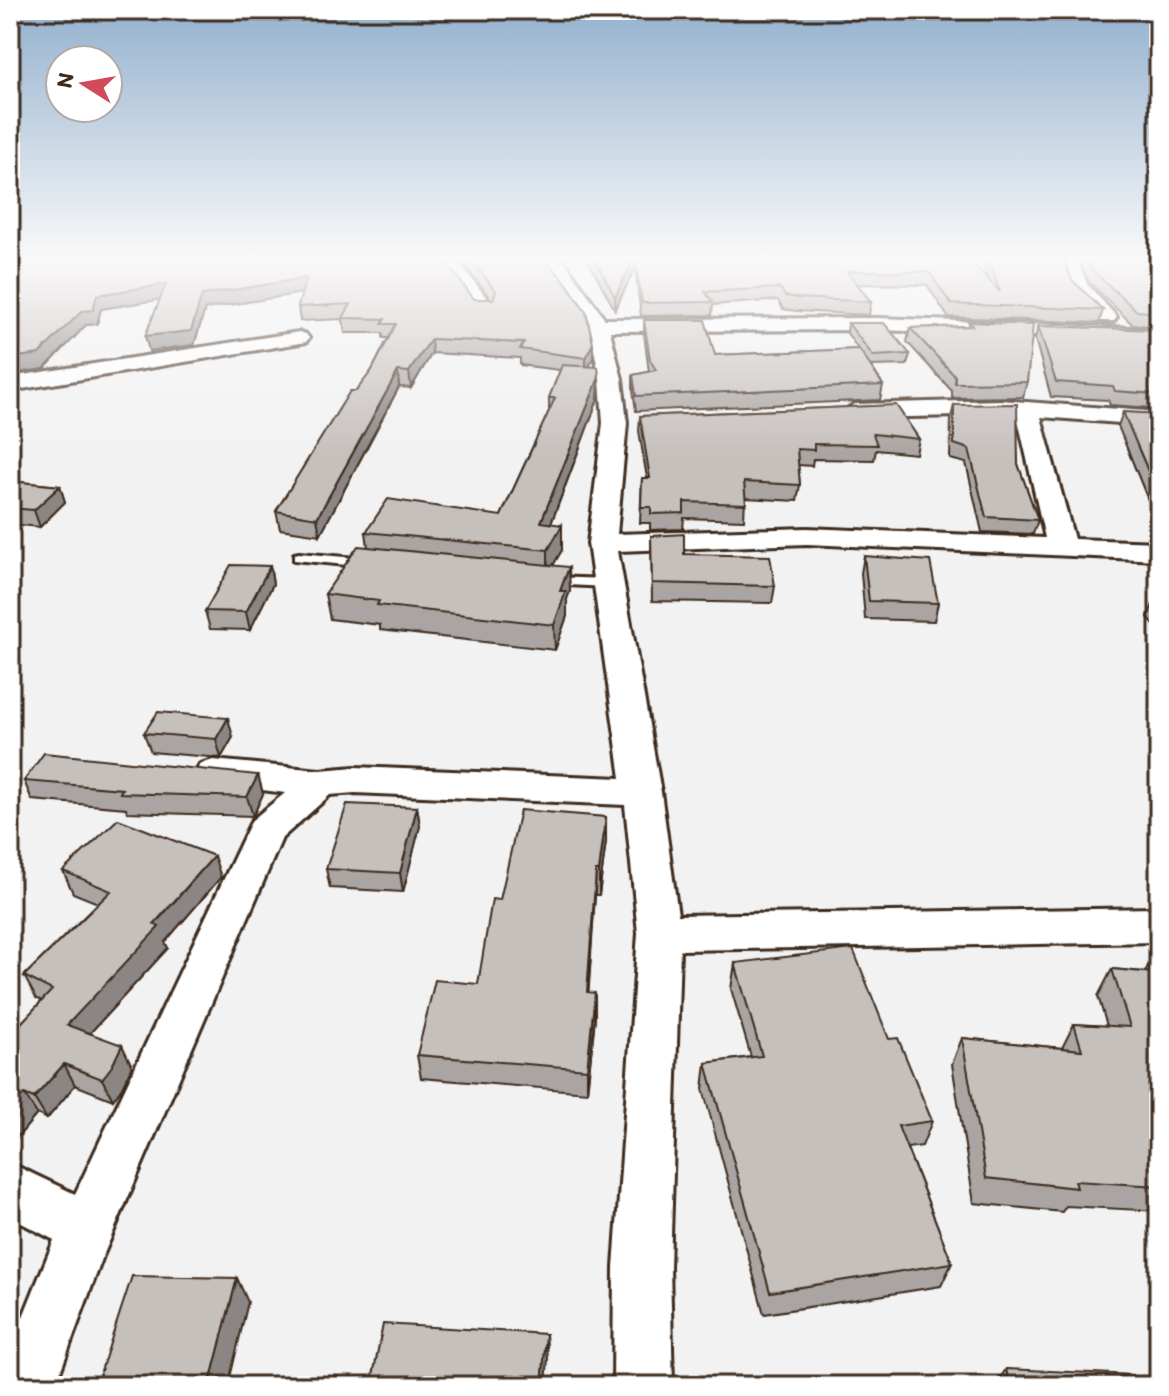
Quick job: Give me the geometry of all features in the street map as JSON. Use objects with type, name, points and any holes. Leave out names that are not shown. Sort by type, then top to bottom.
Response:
[{"type":"street","points":[[643,1386],[642,1267],[659,933],[642,792],[602,543],[630,422],[611,379],[599,325],[658,323]]},
{"type":"street","points":[[846,323],[1159,335]]},
{"type":"street","points":[[1115,323],[1125,333]]},
{"type":"street","points":[[10,384],[116,370],[299,338]]},
{"type":"street","points":[[826,411],[1027,409],[1159,419]]},
{"type":"street","points":[[1027,409],[1061,545]]},
{"type":"street","points":[[602,543],[807,536],[1159,551]]},
{"type":"street","points":[[182,770],[320,783],[355,780],[642,792]]},
{"type":"street","points":[[25,1386],[87,1228],[266,830],[320,783]]},
{"type":"street","points":[[659,933],[1159,925]]},
{"type":"street","points":[[10,1189],[87,1228]]},
{"type":"lane","points":[[299,557],[378,564]]},
{"type":"lane","points":[[529,579],[609,583]]},
{"type":"building","points":[[10,323],[70,323],[39,354],[10,358]]},
{"type":"building","points":[[150,323],[193,323],[191,331],[145,336]]},
{"type":"building","points":[[589,323],[593,343],[586,358],[520,349],[524,343],[431,339],[409,372],[398,371],[317,518],[276,511],[350,391],[356,391],[372,370],[396,324],[382,324]]},
{"type":"building","points":[[644,323],[706,323],[715,355],[859,349],[883,385],[636,396],[633,375],[656,370],[650,360]]},
{"type":"building","points":[[848,323],[884,323],[910,354],[873,356]]},
{"type":"building","points":[[970,323],[1033,325],[1027,382],[955,383],[955,376],[910,328],[972,326]]},
{"type":"building","points":[[1038,326],[1159,330],[1159,366],[1149,366],[1159,381],[1159,390],[1154,389],[1157,394],[1115,391],[1113,386],[1056,382]]},
{"type":"building","points":[[562,365],[598,367],[599,377],[541,522],[562,525],[548,550],[366,532],[388,499],[501,516],[555,398],[549,398]]},
{"type":"building","points":[[1017,404],[1018,464],[1038,520],[986,517],[969,449],[954,444],[954,405]]},
{"type":"building","points":[[896,405],[919,439],[873,434],[877,445],[814,444],[814,450],[797,449],[800,485],[744,482],[746,504],[684,502],[684,513],[651,514],[651,507],[641,507],[642,478],[650,478],[640,416]]},
{"type":"building","points":[[1123,412],[1159,414],[1159,486],[1154,485]]},
{"type":"building","points":[[10,481],[60,486],[34,510],[10,508]]},
{"type":"building","points":[[684,534],[684,554],[770,556],[775,586],[652,583],[651,536]]},
{"type":"building","points":[[358,546],[569,567],[560,591],[566,591],[554,625],[377,605],[379,601],[325,594]]},
{"type":"building","points":[[864,556],[930,561],[938,603],[869,601]]},
{"type":"building","points":[[231,565],[270,566],[246,612],[205,611]]},
{"type":"building","points":[[158,712],[228,718],[216,739],[144,733]]},
{"type":"building","points":[[44,753],[258,775],[247,797],[120,793],[122,789],[24,781]]},
{"type":"building","points":[[347,804],[417,807],[400,873],[326,869]]},
{"type":"building","points":[[520,810],[606,817],[599,871],[596,871],[587,992],[595,993],[587,1069],[417,1055],[435,980],[478,984],[492,899],[500,900]]},
{"type":"building","points":[[118,819],[214,856],[154,924],[159,927],[67,1025],[122,1045],[102,1079],[64,1064],[34,1098],[24,1094],[10,1110],[10,1035],[52,990],[24,976],[111,891],[63,871]]},
{"type":"building","points":[[853,949],[889,1039],[898,1038],[932,1121],[898,1126],[952,1263],[770,1292],[706,1063],[762,1056],[735,963]]},
{"type":"building","points":[[1159,959],[1159,1186],[1075,1181],[1077,1188],[986,1178],[962,1038],[1082,1050],[1074,1024],[1130,1027],[1112,969],[1154,973],[1150,962]]},
{"type":"building","points":[[132,1276],[237,1278],[209,1386],[96,1386]]},
{"type":"building","points":[[383,1324],[546,1334],[542,1386],[371,1386]]},
{"type":"building","points":[[1006,1369],[1133,1375],[1136,1386],[1010,1386]]},
{"type":"building","points":[[813,1382],[814,1386],[757,1386]]}]
